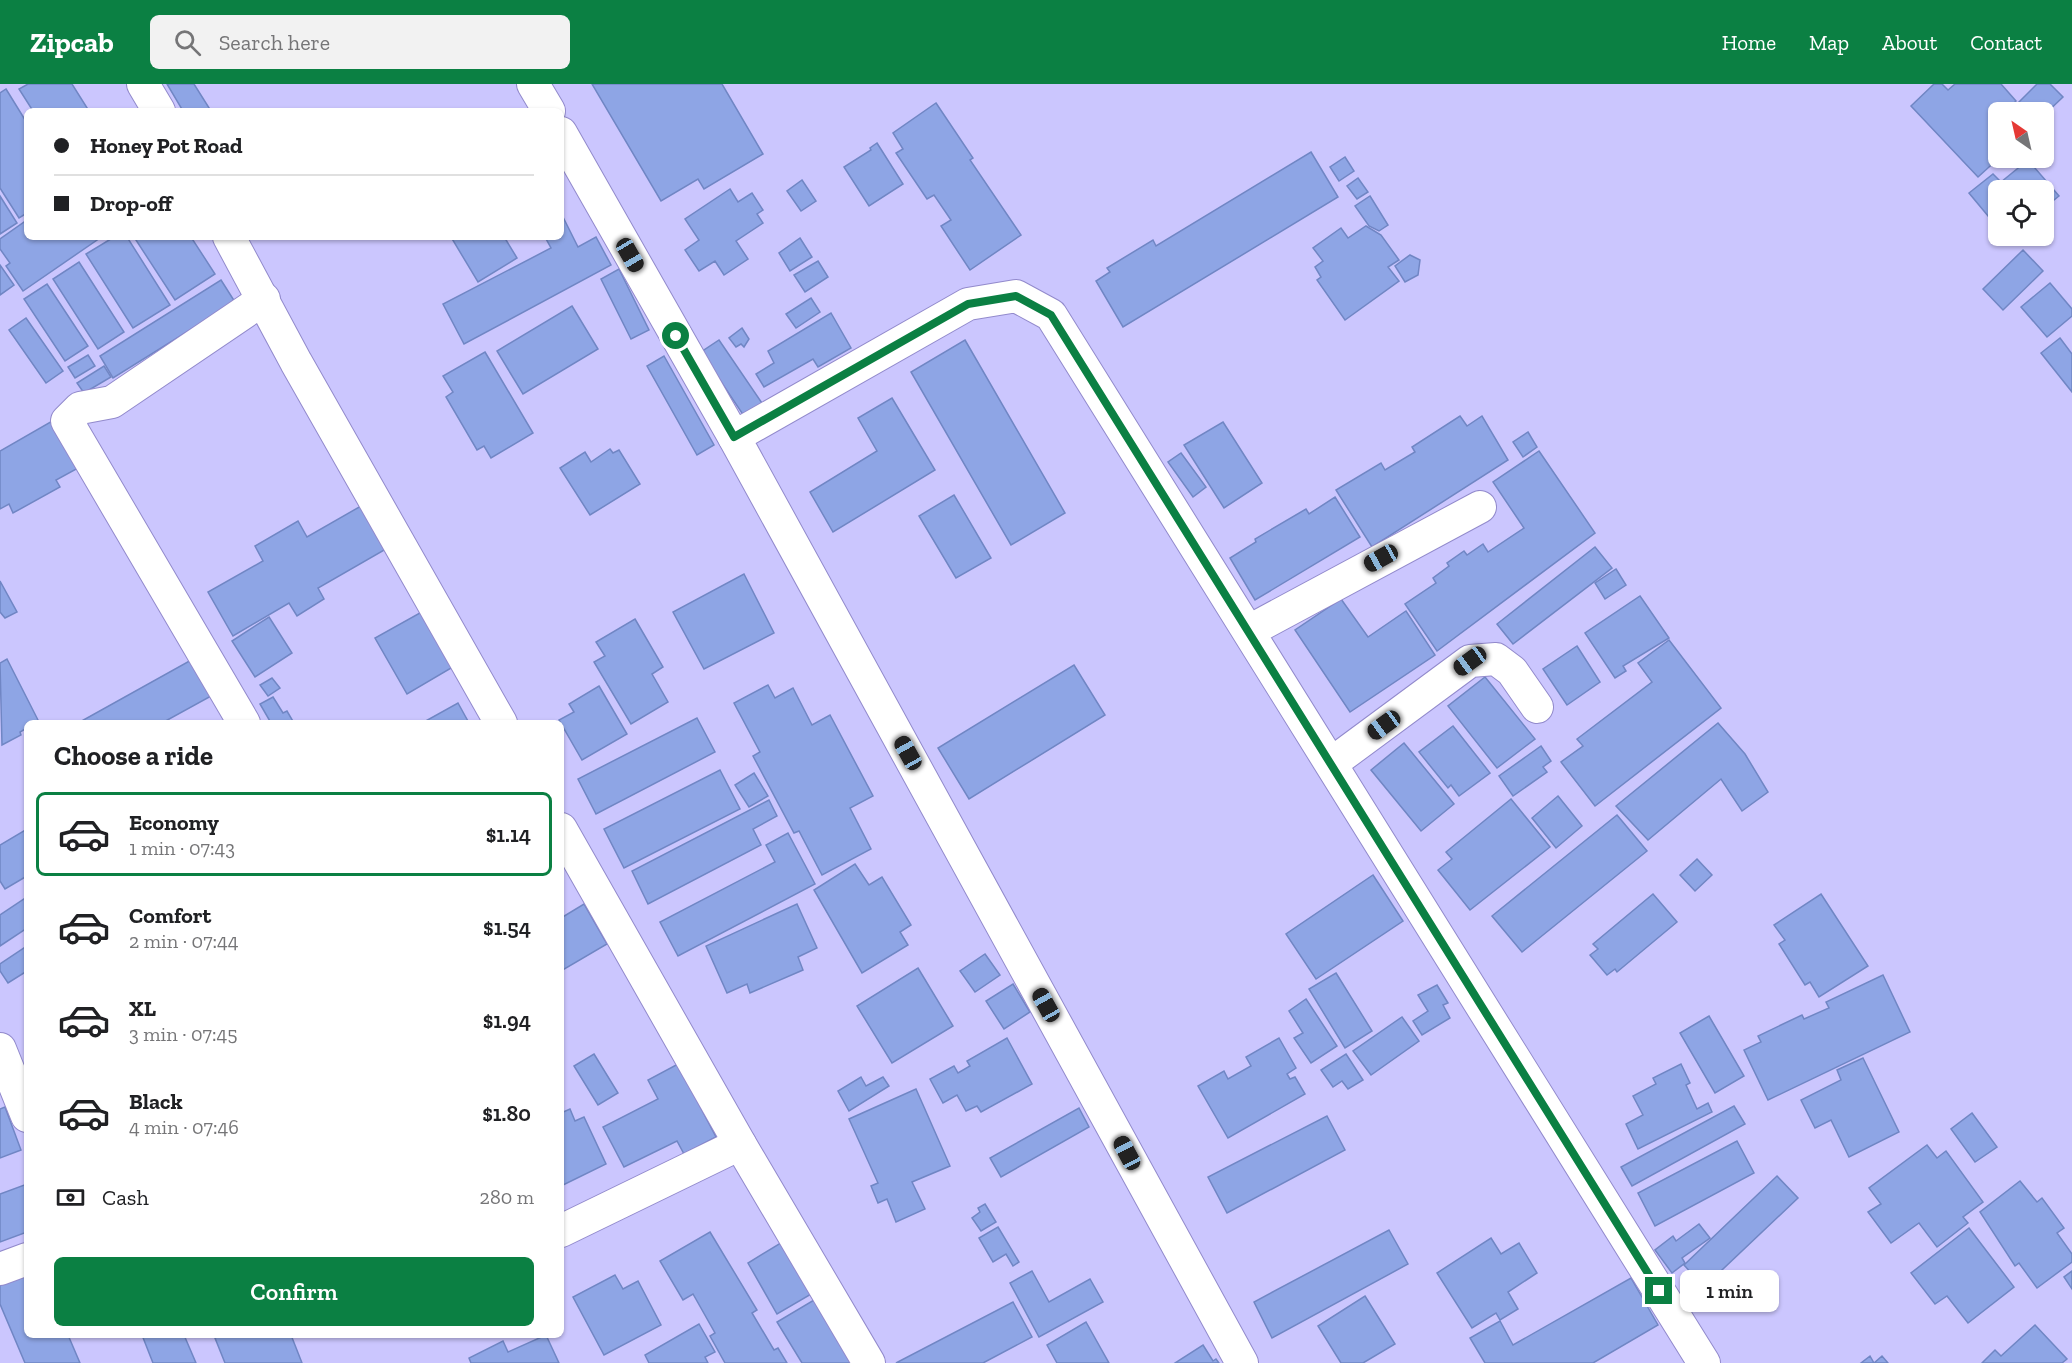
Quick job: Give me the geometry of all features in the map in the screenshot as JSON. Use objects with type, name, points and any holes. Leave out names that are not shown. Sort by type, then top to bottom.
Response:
[{"type":"street","points":[[143,84],[157,108]]},
{"type":"street","points":[[533,84],[547,108]]},
{"type":"street","points":[[564,138],[734,437],[1242,1363]]},
{"type":"street","points":[[231,240],[296,362],[499,720]]},
{"type":"street","points":[[734,437],[968,304],[1016,296],[1051,315],[1332,762],[1704,1363]]},
{"type":"street","points":[[242,720],[67,421],[80,408],[112,402],[264,299]]},
{"type":"street","points":[[1249,631],[1479,507]]},
{"type":"street","points":[[1332,762],[1470,661],[1496,659],[1512,671],[1537,707]]},
{"type":"street","points":[[564,834],[740,1144],[868,1363]]},
{"type":"street","points":[[0,1049],[24,1109]]},
{"type":"street","points":[[564,1230],[740,1144]]},
{"type":"street","points":[[0,1269],[24,1260]]},
{"type":"building","points":[[28,84],[72,84],[87,108],[31,108],[19,89]]},
{"type":"building","points":[[167,84],[194,84],[209,108],[181,108]]},
{"type":"building","points":[[592,84],[722,84],[763,154],[704,189],[698,179],[661,201]]},
{"type":"building","points":[[1934,84],[1942,84],[1948,90],[1955,84],[2001,84],[2016,101],[1988,102],[1988,168],[1978,177],[1911,106]]},
{"type":"building","points":[[2037,84],[2050,84],[2063,97],[2054,106],[2054,102],[2019,102]]},
{"type":"building","points":[[6,89],[24,118],[24,215],[19,218],[0,188],[0,93]]},
{"type":"building","points":[[936,103],[973,158],[970,160],[1021,235],[970,270],[941,226],[951,220],[934,195],[927,199],[896,153],[903,149],[893,133]]},
{"type":"building","points":[[877,143],[903,184],[869,206],[844,167],[871,150],[870,148]]},
{"type":"building","points":[[1311,152],[1338,197],[1123,327],[1096,281],[1110,272],[1107,268],[1153,240],[1156,246]]},
{"type":"building","points":[[1345,157],[1354,171],[1339,181],[1330,167]]},
{"type":"building","points":[[2018,168],[2035,168],[2045,180],[2003,180]]},
{"type":"building","points":[[1993,174],[1999,180],[1988,180],[1988,216],[1969,193]]},
{"type":"building","points":[[1358,178],[1368,192],[1357,199],[1347,186]]},
{"type":"building","points":[[802,180],[816,201],[801,211],[787,191]]},
{"type":"building","points":[[730,189],[738,202],[752,193],[763,210],[757,214],[763,223],[736,241],[748,259],[724,275],[715,261],[699,271],[685,250],[699,240],[685,219]]},
{"type":"building","points":[[2054,190],[2059,196],[2054,200]]},
{"type":"building","points":[[0,196],[17,223],[0,234]]},
{"type":"building","points":[[1370,196],[1388,225],[1379,231],[1369,226],[1355,206]]},
{"type":"building","points":[[564,219],[578,247],[596,237],[611,265],[464,344],[443,304],[551,248],[547,240],[564,240]]},
{"type":"building","points":[[24,222],[24,240],[97,240],[23,291],[6,266],[10,263],[0,249],[0,239]]},
{"type":"building","points":[[1366,226],[1381,235],[1399,260],[1388,267],[1399,281],[1345,320],[1317,280],[1321,277],[1315,267],[1323,261],[1313,248],[1341,228],[1348,238]]},
{"type":"building","points":[[800,238],[812,257],[790,271],[779,253]]},
{"type":"building","points":[[109,240],[129,240],[170,305],[133,328],[86,254]]},
{"type":"building","points":[[136,240],[193,240],[215,274],[175,300]]},
{"type":"building","points":[[453,240],[506,240],[517,258],[478,282]]},
{"type":"building","points":[[2023,250],[2043,271],[2003,310],[1983,289]]},
{"type":"building","points":[[1410,255],[1420,260],[1418,275],[1405,282],[1395,266]]},
{"type":"building","points":[[818,261],[828,277],[805,292],[794,275]]},
{"type":"building","points":[[79,262],[124,332],[98,349],[53,279]]},
{"type":"building","points":[[0,265],[14,285],[0,295]]},
{"type":"building","points":[[619,269],[649,330],[631,339],[601,279]]},
{"type":"building","points":[[221,280],[235,302],[113,378],[100,356]]},
{"type":"building","points":[[2050,283],[2072,309],[2072,316],[2047,337],[2021,307]]},
{"type":"building","points":[[47,284],[88,346],[65,361],[24,299]]},
{"type":"building","points":[[811,298],[820,312],[796,328],[786,314]]},
{"type":"building","points":[[572,306],[598,349],[523,394],[497,351]]},
{"type":"building","points":[[831,313],[851,348],[818,367],[813,359],[764,387],[756,374],[774,363],[768,351]]},
{"type":"building","points":[[26,318],[63,371],[46,383],[9,330]]},
{"type":"building","points":[[742,328],[749,339],[744,347],[741,344],[736,347],[729,338]]},
{"type":"building","points":[[2060,338],[2072,354],[2072,392],[2041,353]]},
{"type":"building","points":[[719,340],[764,406],[746,419],[701,352]]},
{"type":"building","points":[[965,340],[1065,513],[1011,545],[911,372]]},
{"type":"building","points":[[485,352],[533,433],[491,458],[484,446],[477,450],[446,397],[453,392],[443,376]]},
{"type":"building","points":[[88,355],[95,366],[75,378],[68,367]]},
{"type":"building","points":[[664,356],[714,445],[697,455],[647,366]]},
{"type":"building","points":[[104,366],[111,377],[84,393],[77,383]]},
{"type":"building","points":[[892,398],[935,470],[833,532],[810,492],[877,451],[858,418]]},
{"type":"building","points":[[1460,416],[1467,426],[1482,416],[1508,460],[1372,547],[1336,490],[1381,463],[1385,470],[1415,452],[1412,447]]},
{"type":"building","points":[[54,420],[80,467],[56,480],[60,487],[13,513],[9,504],[0,509],[0,451]]},
{"type":"building","points":[[1223,422],[1262,483],[1224,508],[1184,445]]},
{"type":"building","points":[[1528,432],[1537,447],[1523,457],[1513,442]]},
{"type":"building","points":[[610,449],[613,453],[619,450],[640,484],[590,515],[560,468],[585,452],[591,462]]},
{"type":"building","points":[[1539,451],[1595,533],[1437,651],[1405,604],[1436,583],[1433,578],[1449,566],[1447,563],[1464,551],[1467,555],[1483,544],[1488,552],[1524,528],[1493,482]]},
{"type":"building","points":[[1181,453],[1206,487],[1193,497],[1168,462]]},
{"type":"building","points":[[954,495],[991,558],[956,578],[919,516]]},
{"type":"building","points":[[1335,497],[1360,537],[1255,600],[1230,558],[1256,542],[1255,539],[1306,509],[1309,514]]},
{"type":"building","points":[[361,506],[386,549],[318,588],[324,599],[297,616],[289,603],[233,636],[208,592],[263,561],[255,546],[298,521],[307,537]]},
{"type":"building","points":[[1595,547],[1612,568],[1513,644],[1497,624]]},
{"type":"building","points":[[1616,569],[1626,585],[1605,599],[1595,583]]},
{"type":"building","points":[[744,574],[774,633],[704,669],[673,612]]},
{"type":"building","points":[[0,581],[17,612],[5,618],[0,612]]},
{"type":"building","points":[[1640,596],[1669,638],[1623,666],[1626,671],[1615,678],[1585,633]]},
{"type":"building","points":[[1341,599],[1368,637],[1406,611],[1435,655],[1350,712],[1295,630]]},
{"type":"building","points":[[427,609],[458,664],[407,694],[375,638]]},
{"type":"building","points":[[269,617],[292,653],[255,677],[232,641]]},
{"type":"building","points":[[635,619],[663,667],[652,674],[668,702],[631,724],[594,662],[605,656],[596,642]]},
{"type":"building","points":[[1669,640],[1721,708],[1595,806],[1561,762],[1583,746],[1577,739],[1652,682],[1638,663]]},
{"type":"building","points":[[1577,646],[1600,682],[1567,705],[1543,669]]},
{"type":"building","points":[[7,659],[38,720],[24,720],[24,730],[20,732],[21,735],[2,745],[0,663]]},
{"type":"building","points":[[193,659],[213,695],[167,720],[83,720]]},
{"type":"building","points":[[1074,665],[1105,715],[969,799],[938,748]]},
{"type":"building","points":[[1485,677],[1535,739],[1497,768],[1448,706]]},
{"type":"building","points":[[272,678],[280,688],[268,696],[260,685]]},
{"type":"building","points":[[768,685],[775,698],[793,688],[812,725],[830,715],[873,796],[850,808],[871,849],[822,875],[799,831],[794,833],[753,756],[760,752],[734,703]]},
{"type":"building","points":[[599,686],[627,734],[582,760],[564,729],[564,720],[559,720],[574,712],[569,704]]},
{"type":"building","points":[[273,697],[283,713],[287,711],[292,720],[269,720],[260,704]]},
{"type":"building","points":[[458,703],[467,720],[427,720]]},
{"type":"building","points":[[697,718],[715,752],[596,814],[578,779]]},
{"type":"building","points":[[1718,723],[1745,754],[1768,792],[1742,811],[1721,779],[1648,840],[1616,806]]},
{"type":"building","points":[[1453,726],[1490,773],[1459,796],[1451,785],[1448,788],[1419,752]]},
{"type":"building","points":[[1404,743],[1454,804],[1421,831],[1371,770]]},
{"type":"building","points":[[1541,746],[1551,761],[1543,767],[1547,772],[1513,796],[1499,776]]},
{"type":"building","points":[[720,770],[740,809],[624,868],[604,829]]},
{"type":"building","points":[[754,773],[768,796],[749,807],[735,785]]},
{"type":"building","points":[[1558,796],[1582,826],[1556,848],[1532,818]]},
{"type":"building","points":[[1511,799],[1550,847],[1470,910],[1438,870],[1452,859],[1446,852]]},
{"type":"building","points":[[769,800],[777,816],[753,829],[761,845],[648,904],[632,871]]},
{"type":"building","points":[[1617,815],[1647,851],[1522,952],[1492,916]]},
{"type":"building","points":[[24,831],[24,878],[5,889],[0,881],[0,845]]},
{"type":"building","points":[[788,833],[815,884],[678,956],[660,922],[775,862],[766,845]]},
{"type":"building","points":[[1697,859],[1712,875],[1695,891],[1680,875]]},
{"type":"building","points":[[855,864],[869,885],[882,877],[911,925],[900,932],[908,945],[862,973],[814,890]]},
{"type":"building","points":[[1373,875],[1403,921],[1316,979],[1286,934]]},
{"type":"building","points":[[1653,894],[1677,922],[1617,972],[1615,969],[1607,975],[1590,955],[1598,949],[1593,944]]},
{"type":"building","points":[[1821,894],[1868,966],[1819,997],[1810,982],[1805,985],[1779,944],[1785,940],[1774,925]]},
{"type":"building","points":[[24,899],[24,930],[0,946],[0,915]]},
{"type":"building","points":[[584,904],[607,944],[564,969],[564,916]]},
{"type":"building","points":[[797,904],[817,948],[798,957],[803,970],[750,993],[747,984],[727,993],[706,946]]},
{"type":"building","points":[[24,948],[24,973],[8,983],[0,971],[0,964]]},
{"type":"building","points":[[985,954],[1000,975],[975,992],[960,971]]},
{"type":"building","points":[[918,968],[953,1026],[892,1063],[857,1006]]},
{"type":"building","points":[[1336,973],[1372,1031],[1345,1048],[1309,989]]},
{"type":"building","points":[[1883,975],[1910,1032],[1768,1100],[1744,1050],[1761,1042],[1758,1036],[1802,1015],[1804,1019],[1829,1008],[1826,1002]]},
{"type":"building","points":[[1013,984],[1030,1012],[1004,1029],[986,1001]]},
{"type":"building","points":[[1437,985],[1448,1003],[1443,1005],[1450,1018],[1422,1035],[1413,1021],[1428,1011],[1418,995]]},
{"type":"building","points":[[1306,999],[1337,1046],[1311,1063],[1294,1038],[1303,1033],[1289,1011]]},
{"type":"building","points":[[1709,1016],[1744,1076],[1715,1093],[1680,1033]]},
{"type":"building","points":[[1402,1017],[1419,1041],[1371,1075],[1353,1051]]},
{"type":"building","points":[[1007,1038],[1032,1084],[981,1112],[977,1106],[966,1111],[957,1095],[943,1103],[930,1079],[954,1066],[958,1073],[970,1066],[967,1061]]},
{"type":"building","points":[[1279,1038],[1296,1068],[1287,1074],[1290,1079],[1295,1077],[1305,1094],[1228,1138],[1198,1086],[1224,1071],[1228,1079],[1251,1066],[1246,1057]]},
{"type":"building","points":[[594,1054],[618,1093],[598,1105],[574,1066]]},
{"type":"building","points":[[1346,1054],[1363,1080],[1348,1089],[1342,1081],[1333,1087],[1321,1070]]},
{"type":"building","points":[[1863,1058],[1899,1132],[1849,1157],[1831,1120],[1815,1128],[1801,1100],[1841,1080],[1837,1070]]},
{"type":"building","points":[[678,1064],[716,1137],[684,1154],[677,1141],[624,1167],[603,1127],[658,1099],[648,1080]]},
{"type":"building","points":[[1681,1064],[1690,1083],[1686,1085],[1697,1109],[1708,1103],[1712,1112],[1638,1149],[1626,1124],[1643,1115],[1633,1096],[1656,1084],[1653,1078]]},
{"type":"building","points":[[861,1077],[866,1086],[883,1077],[889,1086],[849,1111],[838,1091]]},
{"type":"building","points":[[916,1089],[950,1166],[912,1182],[925,1209],[896,1222],[887,1199],[878,1203],[871,1186],[878,1183],[849,1119]]},
{"type":"building","points":[[1734,1106],[1745,1124],[1632,1186],[1621,1167]]},
{"type":"building","points":[[5,1107],[21,1150],[0,1158],[0,1109]]},
{"type":"building","points":[[1079,1108],[1089,1127],[1001,1177],[990,1158]]},
{"type":"building","points":[[570,1109],[575,1121],[584,1117],[606,1164],[564,1185],[564,1112]]},
{"type":"building","points":[[1972,1113],[1997,1147],[1975,1162],[1951,1129]]},
{"type":"building","points":[[1327,1116],[1345,1150],[1227,1213],[1208,1177]]},
{"type":"building","points":[[1737,1141],[1754,1173],[1655,1226],[1638,1193]]},
{"type":"building","points":[[1927,1145],[1937,1158],[1946,1151],[1983,1202],[1963,1217],[1968,1223],[1937,1247],[1919,1223],[1891,1243],[1868,1212],[1881,1204],[1869,1188]]},
{"type":"building","points":[[1777,1176],[1798,1198],[1704,1287],[1684,1265]]},
{"type":"building","points":[[2020,1181],[2037,1202],[2042,1198],[2064,1228],[2057,1233],[2072,1254],[2072,1262],[2037,1288],[2019,1263],[2015,1266],[1980,1212]]},
{"type":"building","points":[[24,1185],[24,1233],[0,1242],[0,1194]]},
{"type":"building","points":[[985,1204],[996,1222],[981,1231],[972,1218],[980,1212],[978,1208]]},
{"type":"building","points":[[1699,1224],[1710,1238],[1682,1258],[1685,1263],[1672,1273],[1655,1250],[1673,1236],[1676,1241]]},
{"type":"building","points":[[998,1227],[1019,1262],[1013,1266],[1006,1254],[993,1262],[979,1238]]},
{"type":"building","points":[[1969,1228],[2014,1287],[1968,1323],[1947,1296],[1935,1304],[1911,1273]]},
{"type":"building","points":[[1389,1230],[1408,1264],[1272,1338],[1254,1302]]},
{"type":"building","points":[[710,1232],[757,1310],[752,1313],[774,1350],[778,1348],[787,1363],[725,1363],[710,1336],[715,1333],[693,1294],[683,1300],[660,1261]]},
{"type":"building","points":[[1491,1238],[1501,1254],[1519,1243],[1537,1273],[1508,1292],[1518,1309],[1500,1320],[1496,1313],[1472,1328],[1437,1273]]},
{"type":"building","points":[[784,1241],[813,1293],[777,1314],[748,1263]]},
{"type":"building","points":[[1032,1271],[1049,1302],[1090,1279],[1103,1302],[1039,1337],[1010,1283]]},
{"type":"building","points":[[2072,1271],[2072,1289],[2064,1277]]},
{"type":"building","points":[[24,1274],[24,1338],[69,1338],[80,1363],[25,1363],[0,1304],[0,1285]]},
{"type":"building","points":[[615,1275],[623,1289],[638,1281],[661,1325],[604,1355],[573,1297]]},
{"type":"building","points":[[1631,1278],[1658,1325],[1593,1363],[1485,1363],[1470,1338],[1500,1321],[1513,1345]]},
{"type":"building","points":[[1365,1296],[1395,1344],[1363,1363],[1341,1363],[1318,1326]]},
{"type":"building","points":[[814,1300],[852,1363],[802,1363],[777,1322]]},
{"type":"building","points":[[1013,1302],[1032,1337],[983,1363],[896,1363]]},
{"type":"building","points":[[1086,1322],[1109,1363],[1057,1363],[1047,1345]]},
{"type":"building","points":[[699,1324],[715,1352],[705,1357],[708,1363],[649,1363],[645,1355]]},
{"type":"building","points":[[2035,1325],[2067,1359],[2062,1363],[1982,1363],[1995,1350],[2001,1356]]},
{"type":"building","points":[[143,1338],[185,1338],[196,1363],[153,1363]]},
{"type":"building","points":[[215,1338],[292,1338],[302,1363],[225,1363]]},
{"type":"building","points":[[539,1338],[547,1338],[559,1363],[471,1363],[469,1358],[503,1341],[508,1352]]},
{"type":"building","points":[[1203,1345],[1213,1361],[1216,1359],[1219,1363],[1175,1363]]},
{"type":"building","points":[[1870,1356],[1874,1363],[1861,1363]]},
{"type":"building","points":[[1882,1356],[1888,1363],[1874,1363]]},
{"type":"route","points":[[676,336],[734,437],[968,304],[1016,296],[1051,315],[1659,1291]]}]
